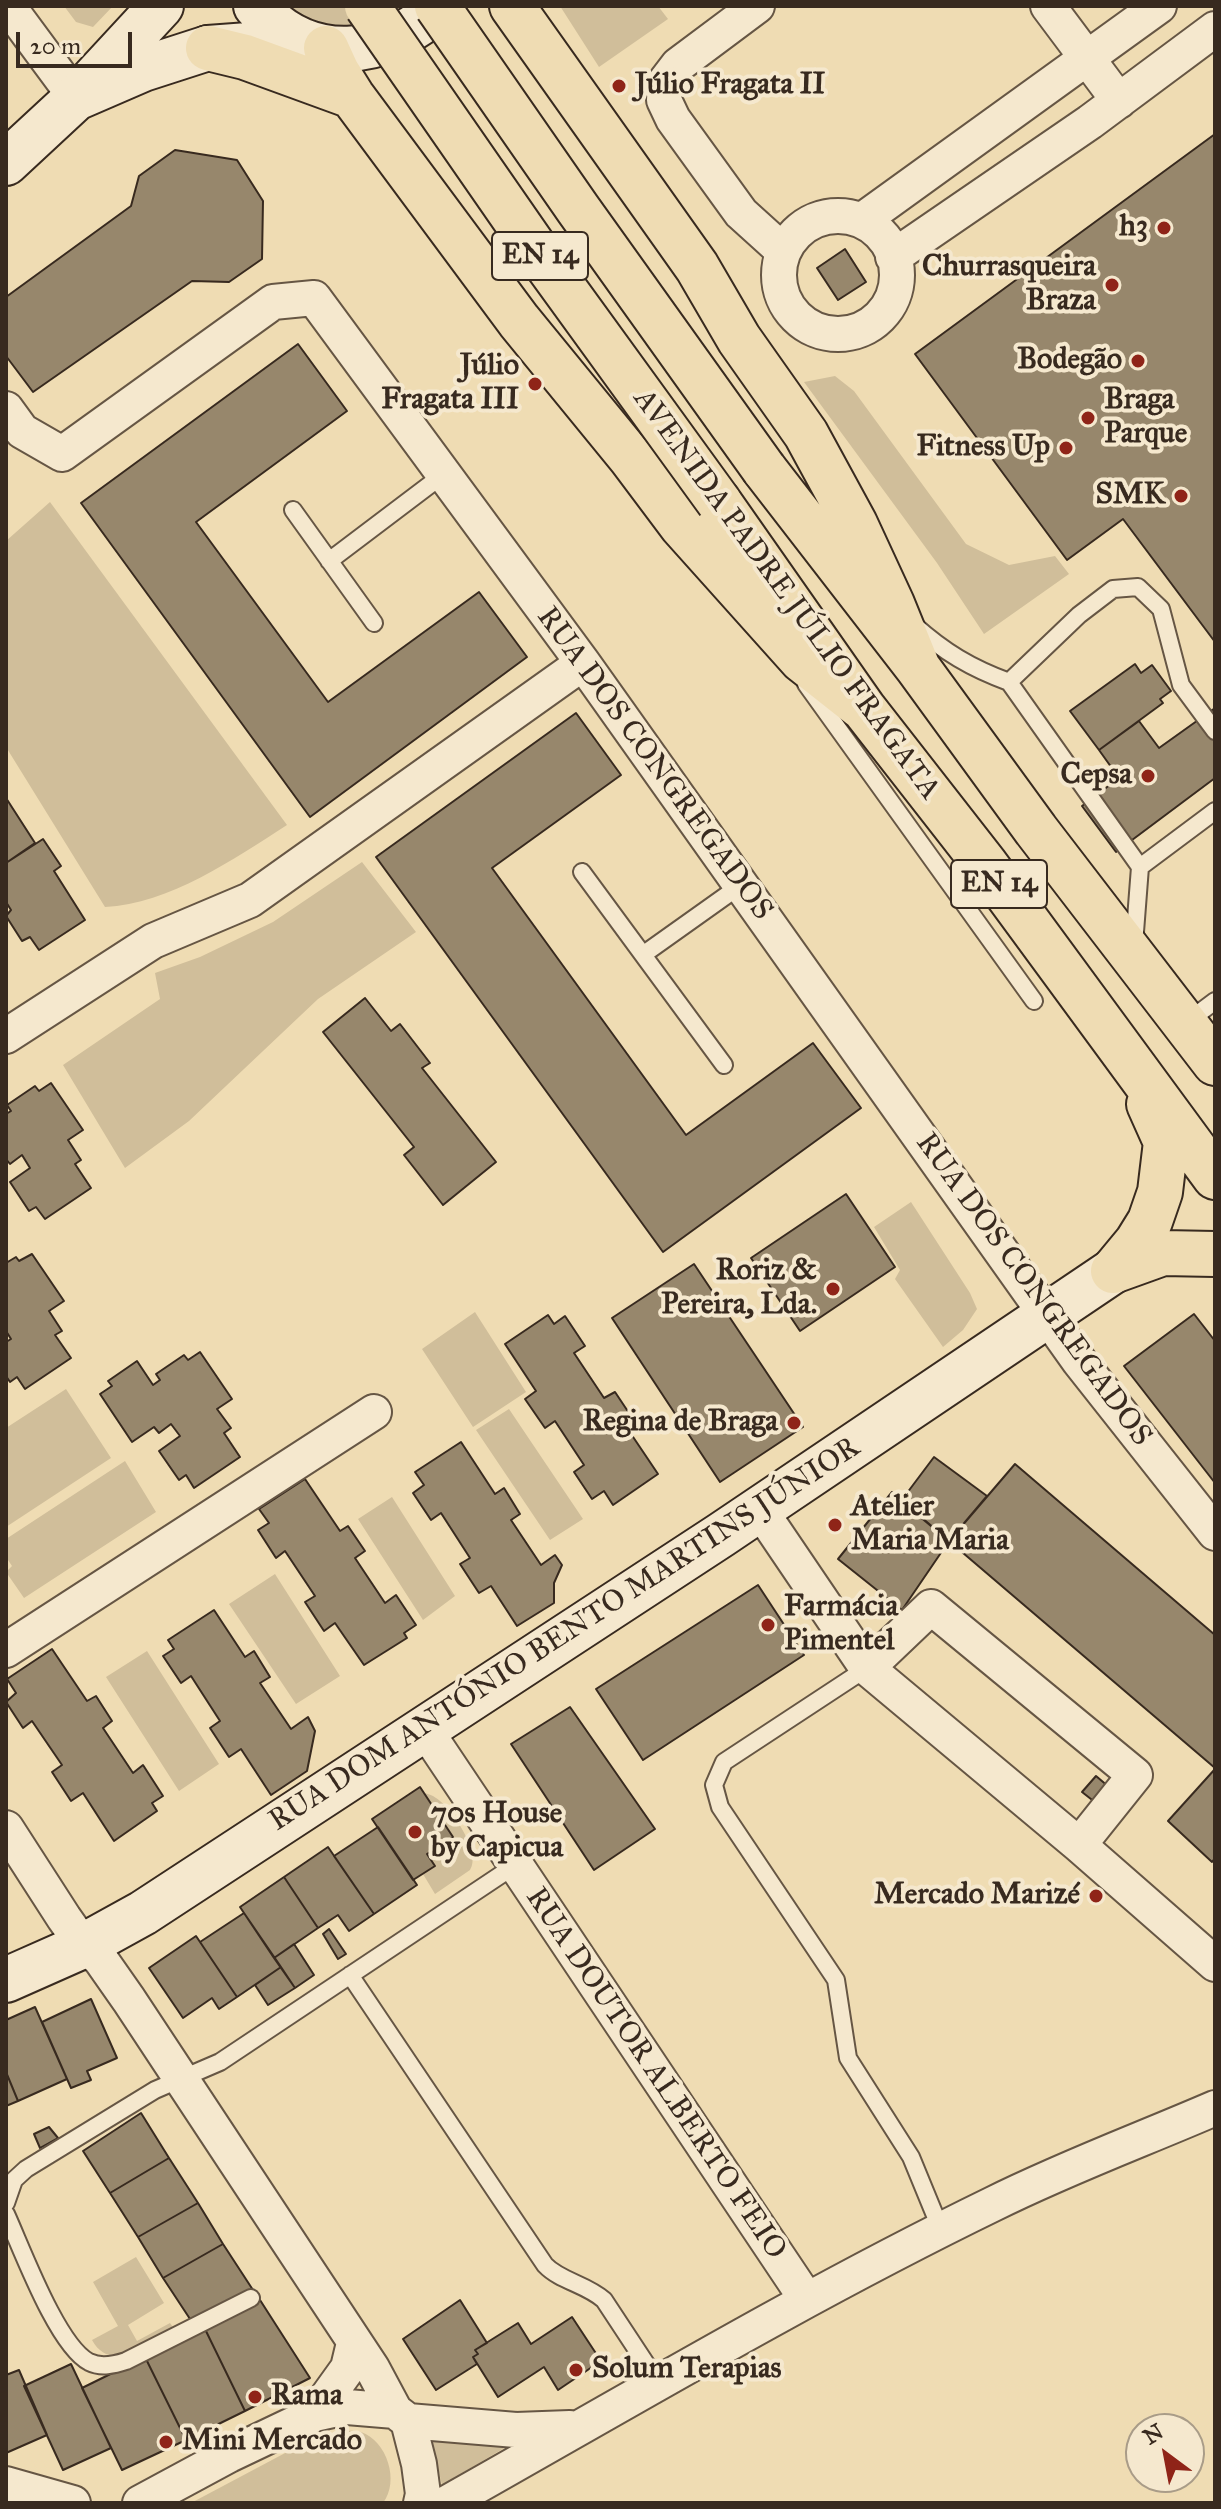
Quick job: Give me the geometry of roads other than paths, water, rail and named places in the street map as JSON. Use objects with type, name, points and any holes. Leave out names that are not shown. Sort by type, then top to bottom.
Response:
[{"type":"highway","name":"AVENIDA PADRE JÚLIO FRAGATA","points":[[367,6],[539,254],[864,709],[985,864],[1215,1177]]},
{"type":"highway","name":"AVENIDA PADRE JÚLIO FRAGATA","points":[[439,6],[578,209],[764,469],[918,668],[1036,830],[1133,954],[1200,1012],[1215,1063]]},
{"type":"highway","points":[[512,6],[697,267],[739,339],[806,434],[855,524],[918,668]]},
{"type":"highway","points":[[315,44],[519,321],[631,458],[682,526],[802,660],[864,709]]},
{"type":"highway","points":[[208,48],[245,57],[352,96]]},
{"type":"highway","points":[[1113,1271],[1150,1221],[1160,1192],[1166,1142],[1131,1062]]},
{"type":"highway","points":[[1113,1271],[1163,1253],[1215,1254]]},
{"type":"street","points":[[8,6],[76,98]]},
{"type":"street","points":[[6,163],[76,98],[161,6]]},
{"type":"street","points":[[256,6],[282,30],[315,44]]},
{"type":"street","points":[[76,98],[143,69],[208,48],[315,44],[358,49],[388,42],[416,28],[439,6]]},
{"type":"street","points":[[757,6],[678,65],[665,82],[664,100],[673,119],[741,213],[783,251]]},
{"type":"street","points":[[1048,6],[1119,101]]},
{"type":"street","points":[[864,219],[1159,6]]},
{"type":"street","points":[[893,257],[1119,101],[1215,29]]},
{"type":"street","points":[[843,216],[864,219],[887,240],[893,257],[897,280],[887,309],[872,323],[853,332],[832,334],[806,325],[787,305],[779,279],[783,251],[798,231],[818,219],[843,216]]},
{"type":"street","name":"RUA DOS CONGREGADOS","points":[[14,420],[62,454],[273,302],[314,298],[583,663],[1079,1361],[1215,1533]]},
{"type":"street","points":[[6,1036],[153,941],[250,900],[583,663]]},
{"type":"street","name":"RUA DOM ANTÓNIO BENTO MARTINS JÚNIOR","points":[[6,1980],[85,1945],[143,1913],[760,1510],[1113,1271]]},
{"type":"street","points":[[6,1650],[374,1412]]},
{"type":"street","points":[[760,1510],[867,1668],[1079,1845],[1215,1964]]},
{"type":"street","points":[[867,1668],[931,1607],[1135,1775],[1079,1845]]},
{"type":"street","name":"RUA DOUTOR ALBERTO FEIO","points":[[424,1728],[807,2300]]},
{"type":"street","points":[[6,1828],[64,1918],[107,1968],[372,2368],[401,2416],[419,2464],[423,2494],[421,2503]]},
{"type":"street","points":[[447,2503],[658,2382],[941,2230],[997,2202],[1215,2108]]},
{"type":"street","points":[[315,2414],[348,2368],[354,2343]]},
{"type":"street","points":[[140,2503],[229,2455],[315,2414],[347,2407],[376,2408],[401,2416],[516,2430],[575,2428]]},
{"type":"street","points":[[6,2484],[73,2503]]},
{"type":"lane","points":[[329,561],[444,474]]},
{"type":"lane","points":[[293,510],[374,623]]},
{"type":"lane","points":[[1009,682],[1079,615],[1113,589],[1138,587],[1161,609],[1181,685],[1215,731]]},
{"type":"lane","points":[[892,604],[938,647],[978,670],[1009,682],[1140,867],[1133,954]]},
{"type":"lane","points":[[802,660],[801,678],[1034,1001]]},
{"type":"lane","points":[[1140,867],[1215,811]]},
{"type":"lane","points":[[582,872],[724,1065]]},
{"type":"lane","points":[[644,954],[741,885]]},
{"type":"lane","points":[[867,1668],[724,1762],[714,1785],[720,1807],[836,1980],[848,2058],[911,2157],[941,2230]]},
{"type":"lane","points":[[6,2203],[14,2180],[26,2169],[155,2090],[220,2062],[514,1866]]},
{"type":"lane","points":[[350,1975],[545,2265],[551,2272],[592,2289],[604,2300],[658,2382]]},
{"type":"lane","points":[[6,2214],[66,2340],[89,2362],[111,2366],[126,2361],[251,2298]]},
{"type":"place","name":"Júlio Fragata II","points":[[619,86]]},
{"type":"place","name":"h3","points":[[1164,228]]},
{"type":"place","name":"Churrasqueira Braza","points":[[1112,285]]},
{"type":"place","name":"Bodegão","points":[[1138,361]]},
{"type":"place","name":"Júlio Fragata III","points":[[535,384]]},
{"type":"place","name":"Braga Parque","points":[[1088,418]]},
{"type":"place","name":"Fitness Up","points":[[1066,448]]},
{"type":"place","name":"SMK","points":[[1181,496]]},
{"type":"place","name":"Cepsa","points":[[1148,776]]},
{"type":"place","name":"Roriz & Pereira, Lda.","points":[[833,1289]]},
{"type":"place","name":"Regina de Braga","points":[[794,1423]]},
{"type":"place","name":"Atelier Maria Maria","points":[[835,1525]]},
{"type":"place","name":"Farmácia Pimentel","points":[[768,1625]]},
{"type":"place","name":"70s House by Capicua","points":[[415,1832]]},
{"type":"place","name":"Mercado Marizé","points":[[1096,1896]]},
{"type":"place","name":"Solum Terapias","points":[[576,2370]]},
{"type":"place","name":"Rama","points":[[255,2397]]},
{"type":"place","name":"Mini Mercado","points":[[166,2442]]}]
